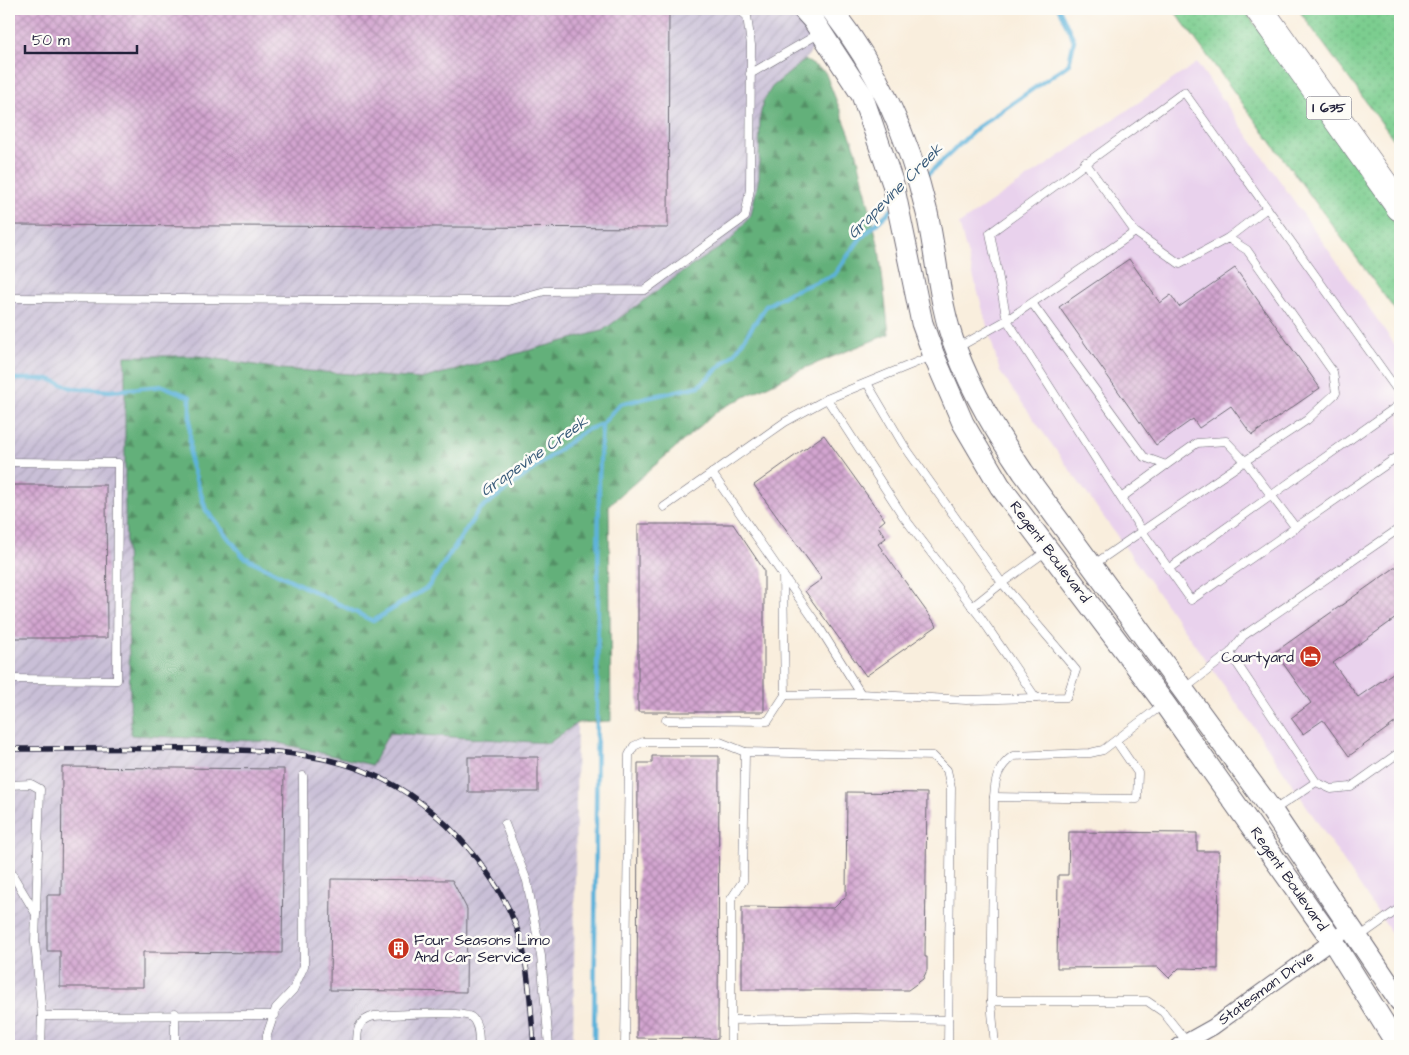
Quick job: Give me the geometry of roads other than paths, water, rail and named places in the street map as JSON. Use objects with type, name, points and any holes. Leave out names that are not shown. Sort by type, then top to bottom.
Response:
[{"type":"highway","name":"I 635","points":[[1258,9],[1400,206]]},
{"type":"street","name":"Regent Boulevard","points":[[804,9],[900,127],[927,214],[935,261],[955,349],[986,416],[1023,472],[1272,811],[1400,1001]]},
{"type":"street","name":"Regent Boulevard","points":[[835,14],[864,54],[922,323],[963,423],[995,478],[1164,703],[1332,940],[1398,1046]]},
{"type":"street","points":[[821,32],[835,14]]},
{"type":"street","points":[[1164,703],[1184,689]]},
{"type":"street","name":"Statesman Drive","points":[[1183,1044],[1213,1027],[1332,940],[1355,933]]},
{"type":"lane","points":[[9,298],[509,301],[545,291],[646,290],[746,217],[750,189],[750,45],[747,16],[738,9]]},
{"type":"lane","points":[[750,74],[821,32]]},
{"type":"lane","points":[[1400,394],[1184,92],[1085,162],[990,233],[1006,320],[1142,531],[1191,600],[1400,455]]},
{"type":"lane","points":[[1085,162],[1135,232],[1180,264],[1228,238],[1267,208]]},
{"type":"lane","points":[[955,349],[1006,320],[1135,232]]},
{"type":"lane","points":[[1092,566],[1307,420],[1336,393],[1333,372],[1247,250],[1228,238]]},
{"type":"lane","points":[[1032,303],[1144,457],[1166,465]]},
{"type":"lane","points":[[664,507],[785,422],[827,399],[934,356]]},
{"type":"lane","points":[[785,695],[861,694],[966,700],[1067,697],[1076,670],[1002,583],[903,444],[867,383]]},
{"type":"lane","points":[[827,399],[903,516],[972,607],[1036,698]]},
{"type":"lane","points":[[1168,569],[1400,404]]},
{"type":"lane","points":[[1121,498],[1198,443],[1226,441],[1245,461],[1296,528]]},
{"type":"lane","points":[[9,462],[118,462],[117,680],[9,679]]},
{"type":"lane","points":[[712,473],[783,575],[861,694]]},
{"type":"lane","points":[[1184,689],[1230,653],[1243,636],[1400,528]]},
{"type":"lane","points":[[972,607],[1048,550]]},
{"type":"lane","points":[[666,720],[768,721],[785,695],[783,575]]},
{"type":"lane","points":[[1230,653],[1316,782],[1331,789],[1351,787],[1400,752]]},
{"type":"lane","points":[[995,1046],[991,1000],[994,798],[997,772],[1003,763],[1013,756],[1090,753],[1103,750],[1164,703]]},
{"type":"lane","points":[[994,798],[1137,799],[1138,773],[1116,741]]},
{"type":"lane","points":[[625,1046],[629,755],[634,746],[643,742],[720,742],[745,752],[933,756],[947,770],[951,788],[948,1046]]},
{"type":"lane","points":[[731,1046],[731,899],[743,881],[745,752]]},
{"type":"lane","points":[[266,1046],[267,1035],[276,1008],[293,990],[304,966],[303,776]]},
{"type":"lane","points":[[1272,811],[1316,782]]},
{"type":"lane","points":[[9,785],[31,784],[40,790],[35,942],[42,1016],[41,1046]]},
{"type":"lane","points":[[505,824],[528,881],[541,956],[549,1046]]},
{"type":"lane","points":[[9,869],[36,914]]},
{"type":"lane","points":[[1355,933],[1400,908]]},
{"type":"lane","points":[[991,1000],[1147,1000],[1163,1012],[1183,1044]]},
{"type":"lane","points":[[42,1016],[175,1013],[275,1015]]},
{"type":"lane","points":[[175,1013],[175,1046]]},
{"type":"lane","points":[[358,1046],[357,1030],[359,1023],[364,1019],[374,1016],[455,1014],[471,1017],[476,1024],[479,1046]]},
{"type":"lane","points":[[731,1020],[855,1018],[948,1020]]},
{"type":"waterway","name":"Grapevine Creek","points":[[924,178],[978,127],[1069,64],[1074,40],[1059,9]]},
{"type":"waterway","name":"Grapevine Creek","points":[[9,379],[49,379],[72,388],[110,391],[163,386],[190,397],[190,460],[206,510],[244,557],[373,621],[428,587],[479,510],[584,431],[602,424],[620,404],[699,386],[735,353],[766,306],[791,292],[834,275],[860,239],[891,210]]},
{"type":"waterway","points":[[594,1046],[599,478],[602,424]]},
{"type":"railway","points":[[9,749],[198,749],[285,753],[349,765],[397,787],[424,805],[448,826],[479,861],[509,909],[523,949],[529,985],[534,1046]]},
{"type":"place","name":"Courtyard","points":[[1310,657]]},
{"type":"place","name":"Four Seasons Limo And Car Service","points":[[398,949]]}]
